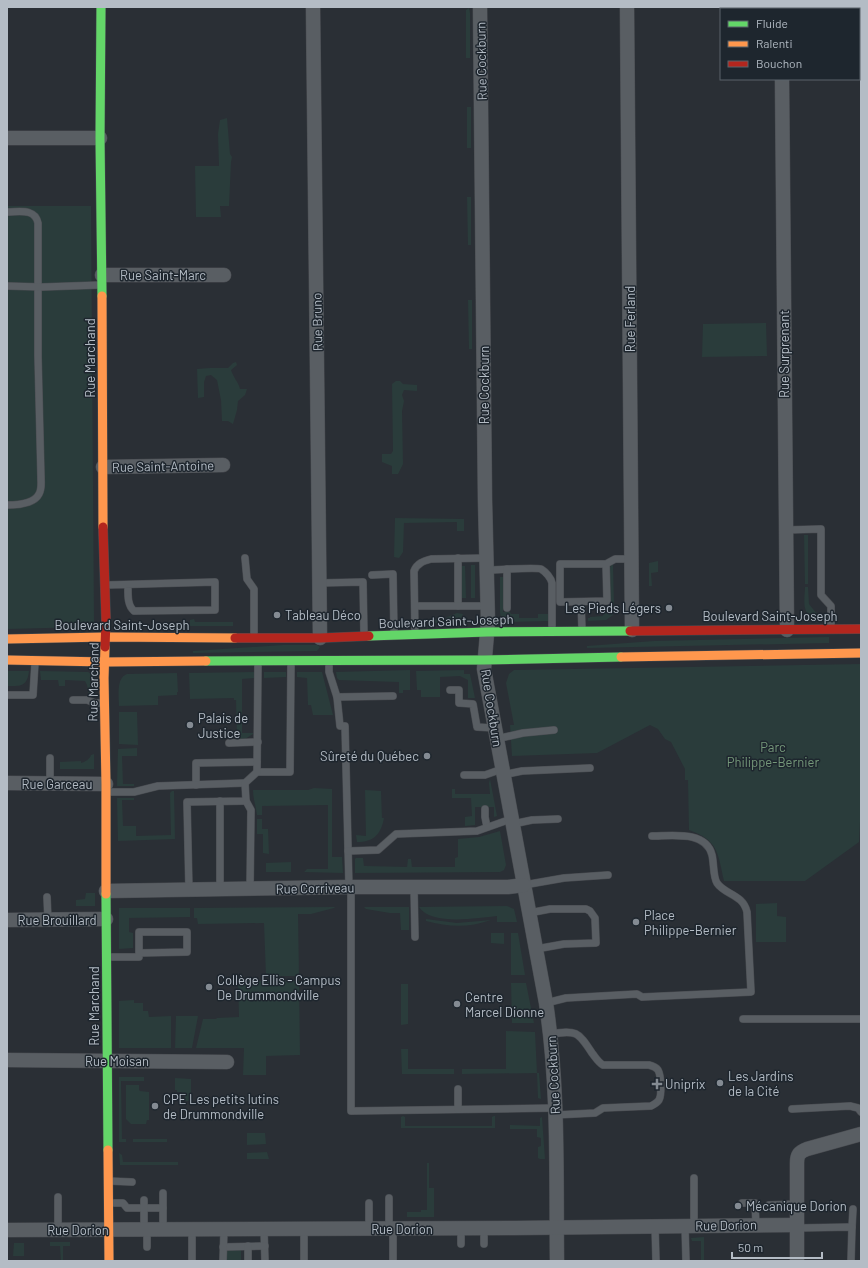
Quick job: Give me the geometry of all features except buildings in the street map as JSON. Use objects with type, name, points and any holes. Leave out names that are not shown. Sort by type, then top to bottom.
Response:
[{"type":"main road","name":"Rue Marchand","points":[[101,7],[100,138],[103,538],[106,585],[105,703],[109,1261]]},
{"type":"main road","name":"Boulevard Saint-Joseph","points":[[7,639],[106,637],[320,638],[487,632],[787,630],[861,628]]},
{"type":"main road","points":[[7,660],[105,662],[484,660],[861,653]]},
{"type":"street","name":"Rue Bruno","points":[[313,7],[320,638]]},
{"type":"street","name":"Rue Cockburn","points":[[480,7],[485,500],[488,606],[484,669],[546,1003],[550,1034],[555,1111],[556,1261]]},
{"type":"street","name":"Rue Ferland","points":[[627,7],[632,630]]},
{"type":"street","name":"Rue Surprenant","points":[[782,80],[787,630]]},
{"type":"street","points":[[7,138],[100,138]]},
{"type":"street","name":"Rue Saint-Marc","points":[[102,280],[224,275]]},
{"type":"street","name":"Rue Saint-Antoine","points":[[103,467],[223,465]]},
{"type":"street","name":"Rue Garceau","points":[[7,783],[50,783],[106,788]]},
{"type":"street","name":"Rue Corriveau","points":[[106,891],[508,887],[524,885]]},
{"type":"street","name":"Rue Brouillard","points":[[7,920],[106,919]]},
{"type":"street","name":"Rue Moisan","points":[[7,1060],[227,1062]]},
{"type":"street","points":[[797,1261],[798,1155],[802,1151],[861,1134]]},
{"type":"street","name":"Rue Dorion","points":[[7,1230],[264,1230],[756,1225],[797,1227]]},
{"type":"lane","points":[[7,212],[31,212],[38,220],[38,356],[41,488],[39,496],[33,500],[19,505],[7,505]]},
{"type":"lane","points":[[7,286],[39,287],[102,280]]},
{"type":"lane","points":[[786,530],[821,529],[821,595],[830,606],[831,629]]},
{"type":"lane","points":[[245,558],[247,579],[254,589],[254,638]]},
{"type":"lane","points":[[458,558],[458,606]]},
{"type":"lane","points":[[415,635],[414,571],[416,567],[424,561],[431,559],[458,558],[507,569],[539,568],[548,575],[552,581],[552,632]]},
{"type":"lane","points":[[606,564],[607,601],[560,602],[560,564],[606,564],[615,559],[632,559]]},
{"type":"lane","points":[[507,569],[507,608]]},
{"type":"lane","points":[[372,575],[393,574],[394,635]]},
{"type":"lane","points":[[157,575],[157,584]]},
{"type":"lane","points":[[106,585],[215,582],[215,610],[134,611],[129,604],[128,585]]},
{"type":"lane","points":[[320,583],[363,582],[364,636]]},
{"type":"lane","points":[[581,602],[582,631]]},
{"type":"lane","points":[[415,606],[488,606]]},
{"type":"lane","points":[[7,695],[33,695],[35,660]]},
{"type":"lane","points":[[328,660],[329,672],[337,697],[340,726],[345,726],[350,888],[351,1111],[458,1109],[595,1113],[603,1108],[651,1106],[660,1098],[660,1073],[654,1067],[649,1065],[603,1065],[578,1034],[570,1032],[550,1034]]},
{"type":"lane","points":[[257,772],[258,661]]},
{"type":"lane","points":[[106,788],[134,792],[158,786],[245,783],[257,772],[290,772],[291,661]]},
{"type":"lane","points":[[450,690],[459,690],[459,703],[473,704],[476,727],[495,733],[523,733],[554,730]]},
{"type":"lane","points":[[337,697],[393,696]]},
{"type":"lane","points":[[73,700],[87,700],[95,703],[105,703]]},
{"type":"lane","points":[[229,743],[258,742]]},
{"type":"lane","points":[[50,758],[50,783]]},
{"type":"lane","points":[[196,785],[196,763],[257,762]]},
{"type":"lane","points":[[464,775],[590,768]]},
{"type":"lane","points":[[245,783],[246,801],[251,810],[250,889]]},
{"type":"lane","points":[[220,801],[220,889]]},
{"type":"lane","points":[[189,890],[187,802],[246,801]]},
{"type":"lane","points":[[485,809],[487,827]]},
{"type":"lane","points":[[348,851],[378,850],[396,834],[477,831],[487,827],[512,822],[558,819]]},
{"type":"lane","points":[[546,1003],[566,998],[632,994],[637,994],[642,997],[751,992],[746,907],[740,899],[720,886],[716,881],[711,852],[704,844],[691,836],[652,836]]},
{"type":"lane","points":[[524,885],[564,878],[608,876]]},
{"type":"lane","points":[[414,887],[414,937]]},
{"type":"lane","points":[[47,897],[48,920]]},
{"type":"lane","points":[[529,913],[550,909],[582,908],[590,911],[595,918],[596,943],[564,944],[536,950]]},
{"type":"lane","points":[[107,957],[139,956],[139,953],[139,932],[187,932],[187,952],[139,953]]},
{"type":"lane","points":[[743,1019],[861,1019]]},
{"type":"lane","points":[[458,1089],[458,1109]]},
{"type":"lane","points":[[792,1109],[850,1106],[858,1108],[861,1112]]},
{"type":"lane","points":[[686,1261],[694,1178]]},
{"type":"lane","points":[[108,1182],[132,1182]]},
{"type":"lane","points":[[163,1193],[163,1230]]},
{"type":"lane","points":[[58,1197],[58,1230]]},
{"type":"lane","points":[[389,1198],[393,1261]]},
{"type":"lane","points":[[144,1200],[147,1247]]},
{"type":"lane","points":[[109,1203],[123,1203],[127,1208],[163,1208]]},
{"type":"lane","points":[[369,1203],[369,1229]]},
{"type":"lane","points":[[742,1203],[755,1203],[756,1225]]},
{"type":"lane","points":[[769,1205],[797,1204]]},
{"type":"lane","points":[[852,1261],[853,1209]]},
{"type":"lane","points":[[655,1226],[656,1261]]},
{"type":"lane","points":[[797,1227],[852,1227]]},
{"type":"lane","points":[[461,1228],[461,1244]]},
{"type":"lane","points":[[484,1228],[484,1244]]},
{"type":"lane","points":[[304,1229],[304,1261]]},
{"type":"lane","points":[[192,1230],[192,1261]]},
{"type":"lane","points":[[223,1261],[224,1230]]},
{"type":"lane","points":[[264,1230],[265,1261]]},
{"type":"lane","points":[[248,1246],[248,1261]]},
{"type":"lane","points":[[223,1247],[264,1246]]},
{"type":"green space","points":[[469,8],[470,58],[466,58],[466,10]]},
{"type":"green space","points":[[467,107],[471,107],[471,148],[467,148]]},
{"type":"green space","points":[[227,118],[230,154],[232,157],[229,206],[220,206],[221,217],[196,217],[195,166],[219,166],[218,134],[220,120]]},
{"type":"green space","points":[[467,197],[471,197],[471,245],[468,245]]},
{"type":"green space","points":[[7,206],[91,206],[94,623],[86,627],[7,629]]},
{"type":"green space","points":[[468,300],[472,300],[472,349],[469,349]]},
{"type":"green space","points":[[766,323],[767,356],[702,357],[703,324]]},
{"type":"green space","points":[[236,362],[237,365],[231,370],[232,373],[240,389],[247,389],[245,395],[238,401],[233,424],[228,421],[222,421],[221,400],[217,380],[211,375],[206,376],[204,382],[204,397],[198,398],[197,369],[228,368]]},
{"type":"green space","points":[[396,381],[400,381],[403,384],[417,385],[417,391],[404,390],[402,395],[404,401],[402,411],[403,464],[398,474],[392,474],[392,466],[382,462],[382,454],[391,454],[393,451],[392,384]]},
{"type":"green space","points":[[395,518],[464,519],[464,531],[457,531],[457,522],[404,523],[403,552],[399,558],[394,557]]},
{"type":"green space","points":[[804,535],[808,535],[808,584],[805,584]]},
{"type":"green space","points":[[658,561],[658,572],[651,573],[652,586],[649,586],[649,563]]},
{"type":"green space","points":[[613,564],[613,615],[606,620],[588,621],[588,618],[590,617],[603,616],[604,611],[610,611],[609,568]]},
{"type":"green space","points":[[471,565],[475,565],[475,598],[471,598]]},
{"type":"green space","points":[[459,566],[465,566],[466,598],[460,598]]},
{"type":"green space","points":[[500,577],[503,577],[503,612],[519,614],[519,618],[538,618],[538,614],[548,614],[548,621],[506,622],[500,613]]},
{"type":"green space","points":[[805,587],[808,587],[809,604],[817,614],[826,614],[826,618],[818,618],[809,615],[804,604]]},
{"type":"green space","points":[[457,613],[463,614],[460,620],[455,623],[423,623],[423,620],[443,619]]},
{"type":"green space","points":[[194,619],[195,622],[233,622],[233,626],[190,626],[190,620]]},
{"type":"green space","points":[[829,637],[829,643],[587,648],[587,646],[654,641]]},
{"type":"green space","points":[[283,645],[317,645],[320,647],[317,651],[193,653],[193,651]]},
{"type":"green space","name":"Parc Philippe-Bernier","points":[[861,664],[861,802],[859,842],[805,881],[724,881],[718,855],[711,843],[706,838],[689,830],[688,780],[685,780],[685,769],[671,742],[665,739],[658,729],[650,725],[597,753],[512,756],[510,725],[514,725],[506,683],[509,674],[514,670]]},
{"type":"green space","points":[[410,670],[410,690],[403,690],[403,693],[399,693],[399,682],[339,680],[336,672]]},
{"type":"green space","points":[[464,670],[464,674],[470,674],[475,698],[468,698],[468,680],[460,676],[440,677],[440,697],[421,697],[421,690],[417,690],[416,671]]},
{"type":"green space","points":[[7,671],[29,671],[25,683],[7,686]]},
{"type":"green space","points":[[40,671],[88,672],[93,676],[93,696],[89,695],[85,681],[65,680],[65,686],[59,686],[58,680],[41,680]]},
{"type":"green space","points":[[254,672],[254,678],[242,679],[242,733],[253,733],[245,739],[237,739],[236,700],[234,700],[234,698],[190,699],[189,673]]},
{"type":"green space","points":[[264,672],[286,672],[286,677],[264,678]]},
{"type":"green space","points":[[297,672],[322,672],[333,715],[313,715],[311,705],[308,705],[307,678],[297,677]]},
{"type":"green space","points":[[177,673],[177,695],[158,696],[158,705],[119,706],[120,683],[123,676],[127,674]]},
{"type":"green space","points":[[119,712],[137,712],[138,745],[119,744]]},
{"type":"green space","points":[[137,748],[137,756],[122,756],[123,784],[134,784],[134,786],[117,786],[118,749]]},
{"type":"green space","points":[[94,754],[94,769],[60,769],[60,762],[81,761],[81,763]]},
{"type":"green space","points":[[490,779],[497,816],[494,817],[494,807],[475,807],[475,825],[465,826],[465,817],[472,816],[471,798],[452,798],[452,789],[455,789],[455,794],[490,794]]},
{"type":"green space","points":[[314,788],[332,789],[332,857],[342,857],[343,873],[304,872],[307,869],[328,869],[328,805],[262,806],[262,815],[257,815],[253,790],[308,790]]},
{"type":"green space","points":[[365,790],[381,791],[382,818],[384,818],[379,833],[376,836],[363,842],[357,842],[356,835],[366,836]]},
{"type":"green space","points":[[174,791],[175,839],[118,841],[117,798],[134,798],[134,800],[122,800],[123,826],[136,826],[136,836],[171,835],[170,793]]},
{"type":"green space","points":[[257,819],[262,819],[262,829],[268,829],[269,854],[263,853],[263,834],[257,834]]},
{"type":"green space","points":[[500,831],[506,865],[504,870],[500,872],[355,873],[356,858],[363,858],[364,866],[407,867],[408,859],[411,859],[412,867],[455,867],[455,858],[458,857],[458,839],[479,837]]},
{"type":"green space","points":[[291,862],[291,872],[266,872],[266,863]]},
{"type":"green space","points":[[86,893],[95,893],[95,906],[76,906],[76,900],[85,899]]},
{"type":"green space","points":[[777,903],[777,916],[786,917],[786,942],[756,942],[756,904]]},
{"type":"green space","points":[[507,906],[514,909],[517,922],[497,922],[497,916],[467,919],[444,919],[433,917],[425,913],[419,907]]},
{"type":"green space","points":[[335,907],[311,914],[298,914],[299,976],[266,976],[264,923],[198,924],[197,918],[194,918],[194,908]]},
{"type":"green space","points":[[364,907],[409,907],[409,930],[401,930],[400,913],[366,909]]},
{"type":"green space","points":[[119,908],[190,908],[190,917],[129,918],[129,932],[133,933],[133,948],[119,949]]},
{"type":"green space","points":[[426,919],[457,923],[491,920],[483,923],[458,926],[434,923],[426,921]]},
{"type":"green space","points":[[491,933],[504,933],[504,944],[491,943]]},
{"type":"green space","points":[[511,933],[518,933],[525,975],[511,975]]},
{"type":"green space","points":[[238,979],[257,979],[258,981],[299,981],[300,1055],[266,1056],[266,1075],[243,1075],[244,1048],[196,1048],[203,1019],[239,1017]]},
{"type":"green space","points":[[511,983],[526,983],[534,1023],[512,1023]]},
{"type":"green space","points":[[401,984],[408,984],[408,1024],[401,1025]]},
{"type":"green space","points":[[134,1000],[134,1003],[143,1003],[143,1011],[148,1011],[149,1017],[171,1016],[171,1048],[119,1048],[119,1001]]},
{"type":"green space","points":[[176,1016],[198,1016],[192,1048],[175,1048]]},
{"type":"green space","points":[[506,1031],[535,1032],[537,1073],[462,1074],[462,1069],[506,1069]]},
{"type":"green space","points":[[401,1049],[408,1049],[408,1069],[454,1069],[454,1074],[402,1074]]},
{"type":"green space","points":[[537,1073],[539,1073],[541,1099],[538,1098]]},
{"type":"green space","points":[[119,1077],[144,1077],[144,1081],[121,1081],[122,1139],[126,1139],[126,1142],[119,1142]]},
{"type":"green space","points":[[175,1078],[191,1079],[191,1101],[185,1101],[185,1094],[175,1090]]},
{"type":"green space","points":[[126,1085],[139,1085],[140,1091],[149,1092],[149,1120],[147,1120],[146,1124],[131,1124],[126,1119]]},
{"type":"green space","points":[[495,1116],[495,1128],[401,1128],[401,1117],[405,1117],[405,1126],[492,1126],[492,1117]]},
{"type":"green space","points":[[542,1117],[545,1159],[538,1158],[538,1147],[541,1146],[541,1138],[537,1137],[537,1129],[510,1129],[510,1125],[540,1126],[540,1118]]},
{"type":"green space","points":[[247,1133],[265,1133],[266,1144],[247,1145]]},
{"type":"green space","points":[[133,1139],[167,1139],[167,1142],[133,1142]]},
{"type":"green space","points":[[267,1152],[269,1159],[247,1159],[247,1153]]},
{"type":"green space","points":[[119,1153],[122,1155],[123,1162],[178,1162],[178,1165],[120,1165]]},
{"type":"green space","points":[[427,1163],[429,1163],[429,1188],[434,1188],[434,1217],[407,1217],[407,1212],[421,1212],[421,1210],[427,1210]]},
{"type":"green space","points":[[704,1237],[704,1261],[701,1261],[701,1241],[692,1241],[691,1238]]},
{"type":"green space","points":[[50,1242],[70,1242],[70,1246],[63,1246],[63,1261],[61,1261],[60,1246],[50,1246]]},
{"type":"green space","points":[[14,1243],[24,1243],[24,1256],[13,1256]]},
{"type":"green space","points":[[241,1249],[241,1261],[227,1261],[227,1250]]},
{"type":"traffic: fast","points":[[101,7],[100,138],[102,296]]},
{"type":"traffic: fast","points":[[369,636],[487,632],[630,631]]},
{"type":"traffic: fast","points":[[206,661],[484,660],[621,657]]},
{"type":"traffic: fast","points":[[106,894],[108,1150]]},
{"type":"traffic: slow","points":[[102,296],[103,527]]},
{"type":"traffic: slow","points":[[7,639],[106,637],[235,638]]},
{"type":"traffic: slow","points":[[105,647],[106,894]]},
{"type":"traffic: slow","points":[[621,657],[861,653]]},
{"type":"traffic: slow","points":[[7,660],[105,662],[206,661]]},
{"type":"traffic: slow","points":[[108,1150],[109,1261]]},
{"type":"traffic: jam","points":[[103,527],[106,621],[105,647]]},
{"type":"traffic: jam","points":[[630,631],[861,629]]},
{"type":"traffic: jam","points":[[235,638],[320,638],[369,636]]},
{"type":"place","name":"Les Pieds Légers","points":[[669,608]]},
{"type":"place","name":"Tableau Déco","points":[[277,615]]},
{"type":"place","name":"Palais de Justice","points":[[190,725]]},
{"type":"place","name":"Sûreté du Québec","points":[[427,756]]},
{"type":"place","name":"Place Philippe-Bernier","points":[[636,922]]},
{"type":"place","name":"Collège Ellis - Campus De Drummondville","points":[[209,987]]},
{"type":"place","name":"Centre Marcel Dionne","points":[[457,1004]]},
{"type":"place","name":"Les Jardins de la Cité","points":[[720,1083]]},
{"type":"place","name":"Uniprix","points":[[657,1084]]},
{"type":"place","name":"CPE Les petits lutins de Drummondville","points":[[155,1106]]},
{"type":"place","name":"Mécanique Dorion","points":[[738,1206]]}]
